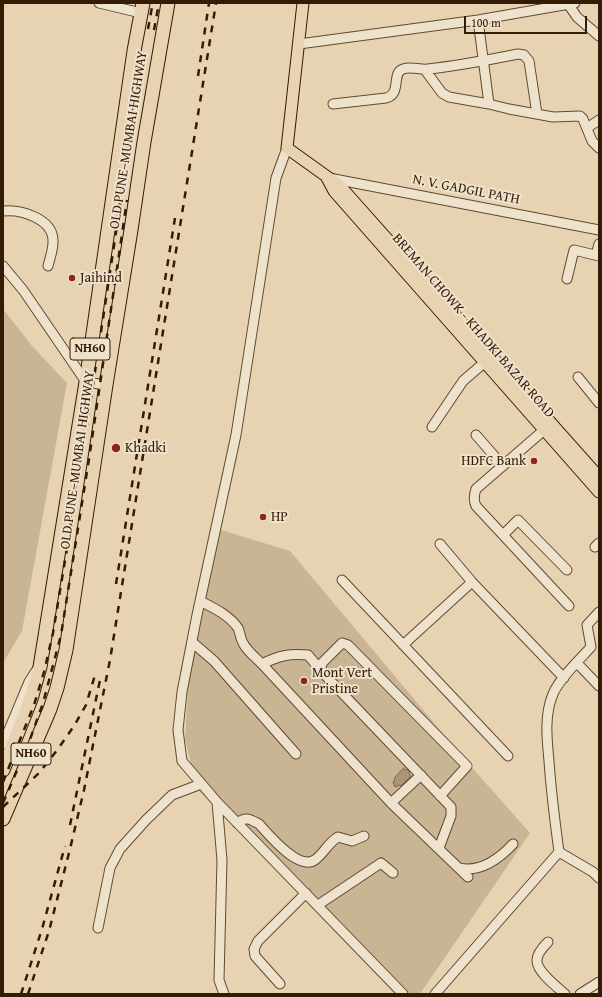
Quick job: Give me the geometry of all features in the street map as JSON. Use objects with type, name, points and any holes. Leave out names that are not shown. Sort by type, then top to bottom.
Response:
[{"type":"highway","name":"OLD PUNE–MUMBAI HIGHWAY","points":[[3,819],[50,709],[57,688],[66,650],[144,142],[168,3]]},
{"type":"highway","name":"OLD PUNE–MUMBAI HIGHWAY","points":[[3,770],[5,749],[31,699],[40,667],[86,382],[134,51],[142,8]]},
{"type":"main road","points":[[287,148],[303,3]]},
{"type":"main road","name":"BREMAN CHOWK - KHADKI BAZAR ROAD","points":[[287,148],[340,186],[599,477]]},
{"type":"main road","name":"BREMAN CHOWK - KHADKI BAZAR ROAD","points":[[327,178],[334,191],[599,492]]},
{"type":"street","points":[[99,3],[142,8]]},
{"type":"street","points":[[129,3],[142,8]]},
{"type":"street","points":[[299,44],[478,20],[572,3],[577,16],[599,36]]},
{"type":"street","points":[[478,20],[489,104]]},
{"type":"street","points":[[334,104],[389,97],[395,92],[397,77],[400,71],[404,68],[425,70],[483,62],[518,54],[529,60],[537,114]]},
{"type":"street","points":[[425,70],[444,95],[553,117],[578,115],[583,119],[592,141],[599,148]]},
{"type":"street","points":[[587,128],[599,120]]},
{"type":"street","points":[[287,148],[276,178],[236,436],[182,692],[178,730],[182,761],[217,802],[318,905],[399,992]]},
{"type":"street","name":"N. V. GADGIL PATH","points":[[327,178],[599,230]]},
{"type":"street","points":[[3,211],[18,212],[35,217],[48,227],[53,241],[48,266]]},
{"type":"street","points":[[567,279],[574,250],[598,256],[599,244]]},
{"type":"street","points":[[3,266],[24,290],[86,382],[106,385]]},
{"type":"street","points":[[432,427],[463,381],[485,362]]},
{"type":"street","points":[[578,377],[599,403]]},
{"type":"street","points":[[544,430],[476,490],[474,498],[476,506],[569,606]]},
{"type":"street","points":[[476,435],[503,466]]},
{"type":"street","points":[[503,535],[518,520],[567,570]]},
{"type":"street","points":[[440,544],[472,582],[564,678]]},
{"type":"street","points":[[342,580],[508,756]]},
{"type":"street","points":[[403,645],[472,582]]},
{"type":"street","points":[[200,601],[227,616],[239,630],[244,645],[391,803],[468,877]]},
{"type":"street","points":[[435,994],[559,852],[551,796],[547,717],[552,695],[577,662],[591,647],[587,625],[599,612]]},
{"type":"street","points":[[192,642],[214,661],[296,754]]},
{"type":"street","points":[[321,669],[322,663],[342,643],[348,645],[467,766],[440,796]]},
{"type":"street","points":[[262,664],[277,657],[297,654],[308,655],[323,673],[451,807],[452,812],[439,848]]},
{"type":"street","points":[[577,662],[599,686]]},
{"type":"street","points":[[391,803],[421,775]]},
{"type":"street","points":[[98,928],[110,868],[120,849],[146,820],[172,795],[201,784]]},
{"type":"street","points":[[217,802],[222,860],[219,980],[224,994]]},
{"type":"street","points":[[237,823],[246,818],[258,824],[283,850],[302,862],[316,860],[338,836],[352,841],[364,836]]},
{"type":"street","points":[[459,868],[473,869],[484,866],[496,860],[513,844]]},
{"type":"street","points":[[559,852],[597,872]]},
{"type":"street","points":[[318,905],[381,863],[392,873]]},
{"type":"street","points":[[280,984],[255,956],[254,948],[258,941],[306,893]]},
{"type":"street","points":[[548,942],[537,959],[537,966],[550,981],[565,994]]},
{"type":"street","points":[[580,994],[599,982]]},
{"type":"shaded area","points":[[3,309],[32,346],[67,383],[22,631],[3,663]]},
{"type":"shaded area","points":[[221,530],[290,551],[466,761],[530,833],[420,994],[406,994],[197,789],[185,739],[190,650]]},
{"type":"shaded area","points":[[404,768],[405,770],[409,769],[409,774],[411,776],[401,786],[395,787],[393,782],[395,780],[394,779]]},
{"type":"railway","points":[[154,30],[159,3]]},
{"type":"railway","points":[[198,76],[209,3]]},
{"type":"railway","points":[[28,994],[49,931],[70,849],[84,790],[110,660],[216,3]]},
{"type":"railway","points":[[148,29],[152,7]]},
{"type":"railway","points":[[3,782],[34,705],[44,672],[53,633],[82,458],[121,199]]},
{"type":"railway","points":[[3,803],[28,745],[43,703],[61,635],[89,459],[127,200]]},
{"type":"railway","points":[[116,584],[175,218]]},
{"type":"railway","points":[[3,807],[39,773],[58,749],[86,705],[95,675]]},
{"type":"railway","points":[[70,825],[100,680]]},
{"type":"railway","points":[[21,994],[42,929],[65,846]]},
{"type":"place","name":"Jaihind","points":[[72,278]]},
{"type":"place","name":"Khadki","points":[[116,448]]},
{"type":"place","name":"HDFC Bank","points":[[534,461]]},
{"type":"place","name":"HP","points":[[263,517]]},
{"type":"place","name":"Mont Vert Pristine","points":[[304,681]]}]
